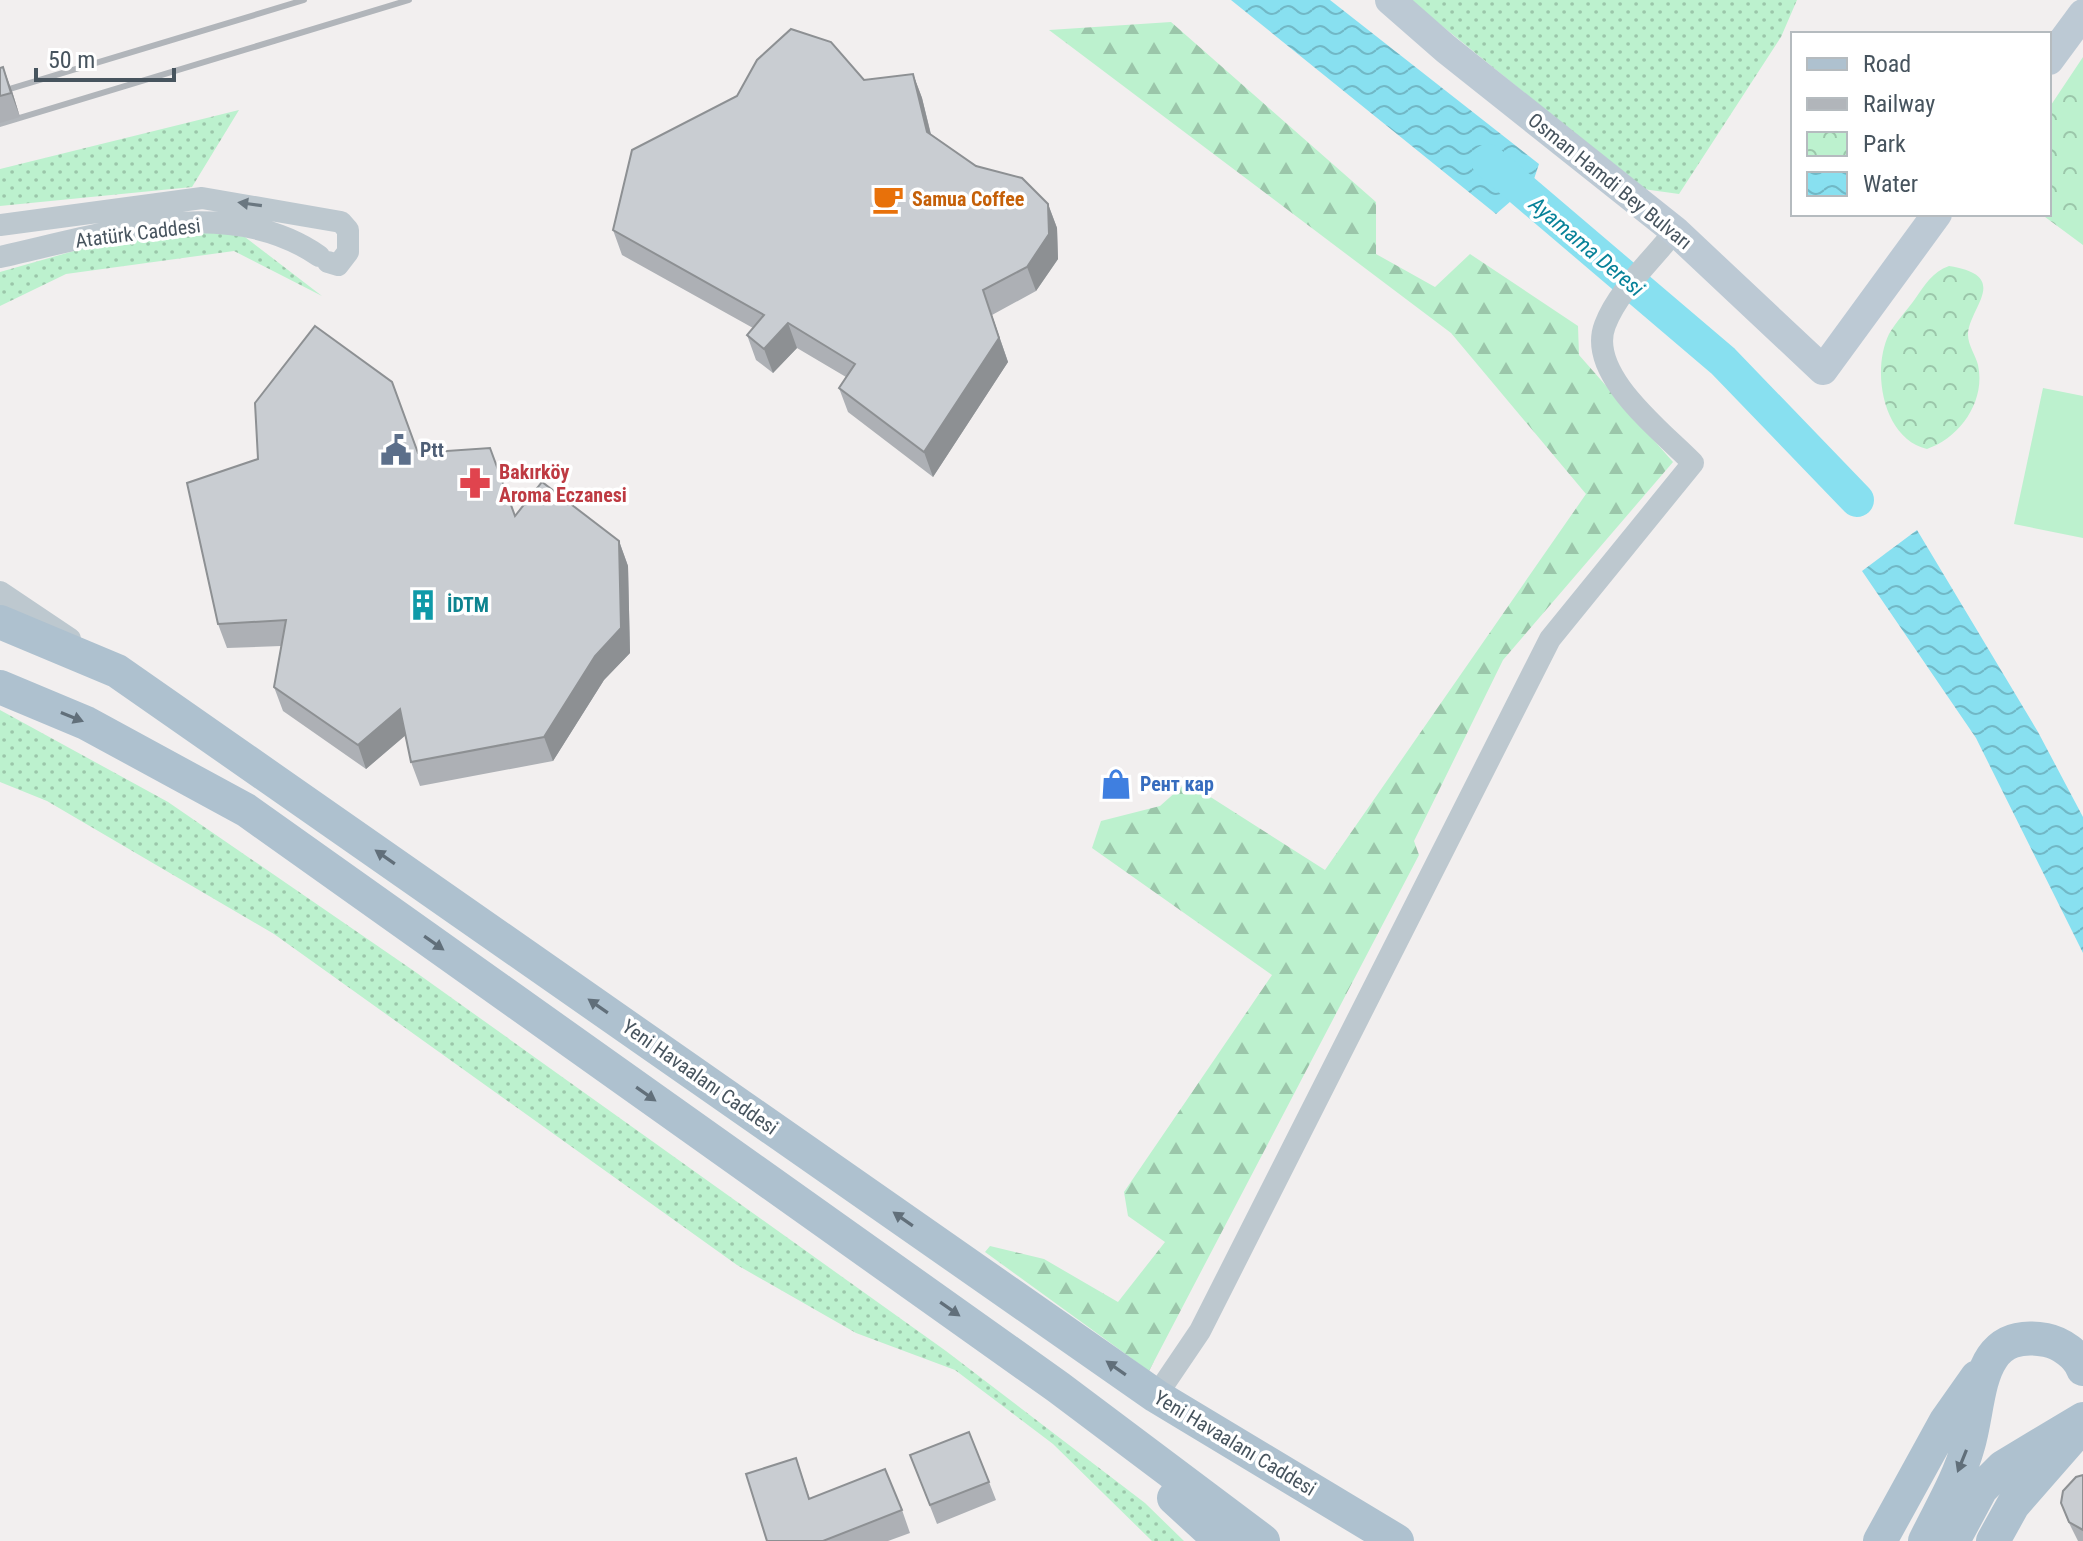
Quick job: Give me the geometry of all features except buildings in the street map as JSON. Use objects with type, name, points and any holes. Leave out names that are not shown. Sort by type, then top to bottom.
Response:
[{"type":"main road","name":"Yeni Havaalanı Caddesi","points":[[0,622],[117,671],[1156,1396],[1397,1541]]},
{"type":"main road","points":[[0,687],[86,723],[246,810],[1058,1387],[1263,1541]]},
{"type":"main road","points":[[1880,1541],[1946,1421],[2001,1346],[2014,1341],[2047,1341],[2071,1352],[2083,1369]]},
{"type":"main road","points":[[1925,1541],[1968,1447],[1983,1376],[1991,1358]]},
{"type":"main road","points":[[1058,1387],[1221,1541]]},
{"type":"main road","points":[[1953,1541],[1981,1489],[2003,1467],[2083,1420]]},
{"type":"main road","points":[[1993,1541],[2013,1505],[2070,1443],[2083,1420]]},
{"type":"street","name":"Osman Hamdi Bey Bulvarı","points":[[1390,0],[1823,370],[1936,216]]},
{"type":"street","points":[[2051,57],[2083,14]]},
{"type":"street","name":"Atatürk Caddesi","points":[[0,225],[202,198],[341,222],[348,230],[348,252],[338,265],[292,237],[251,228],[191,222],[112,232],[0,257]]},
{"type":"street","points":[[1156,1396],[1200,1331],[1550,639],[1693,463],[1609,376],[1601,347],[1604,328],[1613,309],[1669,238]]},
{"type":"street","points":[[0,592],[117,671]]},
{"type":"green space","points":[[1410,0],[1797,0],[1781,37],[1679,194],[1643,189]]},
{"type":"green space","points":[[1171,22],[1376,202],[1376,254],[1435,287],[1470,254],[1578,326],[1579,355],[1673,462],[1503,660],[1414,841],[1419,855],[1149,1371],[985,1252],[990,1246],[1044,1259],[1118,1302],[1165,1242],[1128,1216],[1124,1192],[1272,975],[1092,848],[1101,821],[1160,806],[1187,782],[1325,870],[1586,494],[1451,333],[1049,30]]},
{"type":"green space","points":[[2083,57],[2083,245],[2044,216],[2051,216],[2051,105]]},
{"type":"green space","points":[[239,110],[192,187],[0,206],[0,169]]},
{"type":"green space","points":[[193,228],[245,237],[322,296],[234,251],[66,274],[0,306],[0,272],[116,239]]},
{"type":"green space","points":[[1949,266],[1979,277],[1983,285],[1968,335],[1978,365],[1978,392],[1960,427],[1939,444],[1927,449],[1912,443],[1891,418],[1885,402],[1881,366],[1889,334],[1929,280]]},
{"type":"green space","points":[[2043,388],[2083,396],[2083,538],[2014,524]]},
{"type":"green space","points":[[0,710],[168,802],[414,971],[946,1351],[1145,1503],[1184,1541],[1152,1541],[1053,1444],[955,1370],[856,1333],[737,1265],[274,934],[47,801],[0,782]]},
{"type":"water","points":[[1231,0],[1330,0],[1539,164],[1533,182],[1496,214]]},
{"type":"water","points":[[1917,530],[2038,732],[2083,817],[2083,953],[1976,738],[1862,571]]},
{"type":"waterway","name":"Ayamama Deresi","points":[[1488,161],[1723,361],[1857,500]]},
{"type":"railway","points":[[0,92],[304,0]]},
{"type":"railway","points":[[0,124],[409,0]]},
{"type":"place","name":"Samua Coffee","points":[[888,199]]},
{"type":"place","name":"Ptt","points":[[396,450]]},
{"type":"place","name":"Bakırköy Aroma Eczanesi","points":[[475,483]]},
{"type":"place","name":"İDTM","points":[[423,605]]},
{"type":"place","name":"Рент кар","points":[[1116,784]]}]
